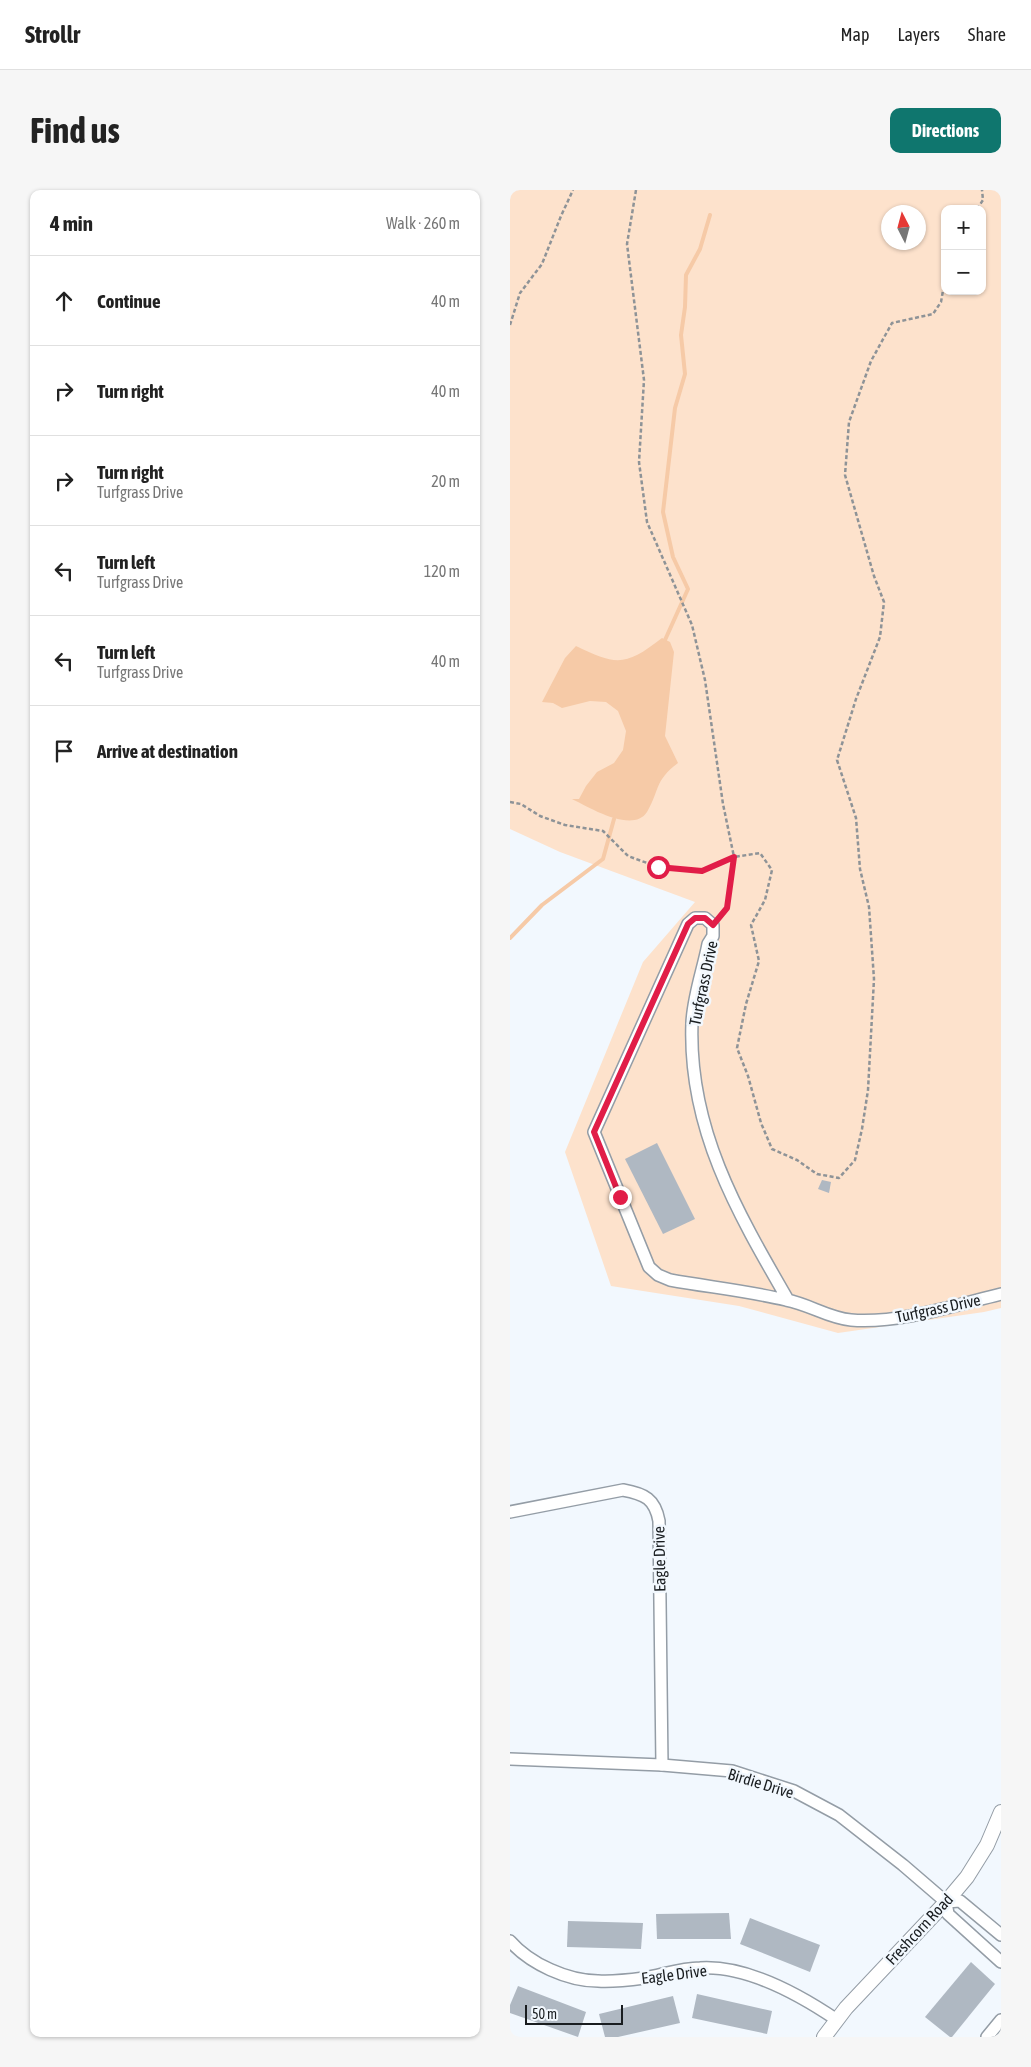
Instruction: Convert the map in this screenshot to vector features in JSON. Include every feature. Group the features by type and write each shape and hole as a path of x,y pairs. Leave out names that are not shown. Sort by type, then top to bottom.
{"street":[{"name":"Turfgrass Drive","path":"788,1300 751,1236 733,1200 715,1158 703,1122 696,1091 692,1021 708,944 713,936 713,925 705,918 695,918 688,924 594,1132 649,1267 658,1275 670,1280 788,1300 830,1316 851,1320 877,1320 901,1317 1001,1294"},
{"name":"Eagle Drive","path":"510,1512 623,1490 638,1493 649,1499 657,1509 659,1522 662,1765"},
{"name":"Birdie Drive","path":"510,1759 662,1765 732,1771 794,1791 839,1815 904,1865 946,1902"},
{"name":"Freshcorn Road","path":"824,2037 869,1983 946,1902 967,1877 987,1845 1001,1812"},
{"path":"1001,1935 960,1901 946,1902 948,1914 1001,1962"},
{"name":"Eagle Drive","path":"510,1941 536,1962 567,1976 597,1981 643,1978 700,1968 762,1978 813,2004 837,2020"},
{"path":"987,2037 1001,2020"}],"path":[{"path":"510,325 520,292 542,264 561,216 574,190"},
{"path":"636,190 627,244 644,380 640,462 647,522 692,625 705,680 723,804 734,857 727,908 713,925"},
{"path":"980,205 983,200 982,190"},
{"path":"510,802 521,804 540,816 565,824 603,831 628,856 658,867 702,871 734,857 760,853 772,870 765,900 751,925 759,961 746,1004 737,1048 748,1076 761,1123 772,1149 797,1160 817,1174 839,1178 855,1160 862,1129 868,1090 874,978 869,907 860,869 856,818 837,760 856,699 880,637 884,602 874,576 845,474 849,422 871,362 892,323 933,314 941,302 942,295"}],"shaded area":[{"path":"510,190 1001,190 1001,1308 838,1333 739,1306 611,1286 565,1152 643,962 695,902 560,852 510,829"},
{"path":"662,638 670,642 674,652 665,736 678,763 670,769 661,781 647,812 640,818 621,820 610,817 572,799 579,799 597,772 614,763 623,750 626,731 618,711 606,702 590,701 562,708 553,703 542,702 565,658 576,646 602,657 621,660 639,654"}],"building":[{"path":"657,1143 695,1219 663,1234 625,1159"},
{"path":"822,1180 831,1182 829,1193 818,1189"},
{"path":"729,1913 731,1939 657,1939 656,1914"},
{"path":"750,1918 820,1945 810,1972 740,1944"},
{"path":"568,1921 643,1923 641,1949 567,1947"},
{"path":"971,1962 995,1984 952,2037 950,2037 925,2017"},
{"path":"518,1986 586,2012 578,2037 510,2013 510,2005"},
{"path":"697,1994 772,2011 767,2034 692,2018"},
{"path":"673,1996 680,2023 618,2037 605,2037 599,2014"}],"waterway":[{"path":"665,640 688,589 673,557 663,512 675,408 685,374 681,335 685,307 686,275 700,249 710,215"},
{"path":"510,938 542,905 603,859 614,819"}],"route":[{"path":"620,1197 594,1132 688,924 695,918 705,918 713,925 727,908 734,857 702,871 658,867"}]}
